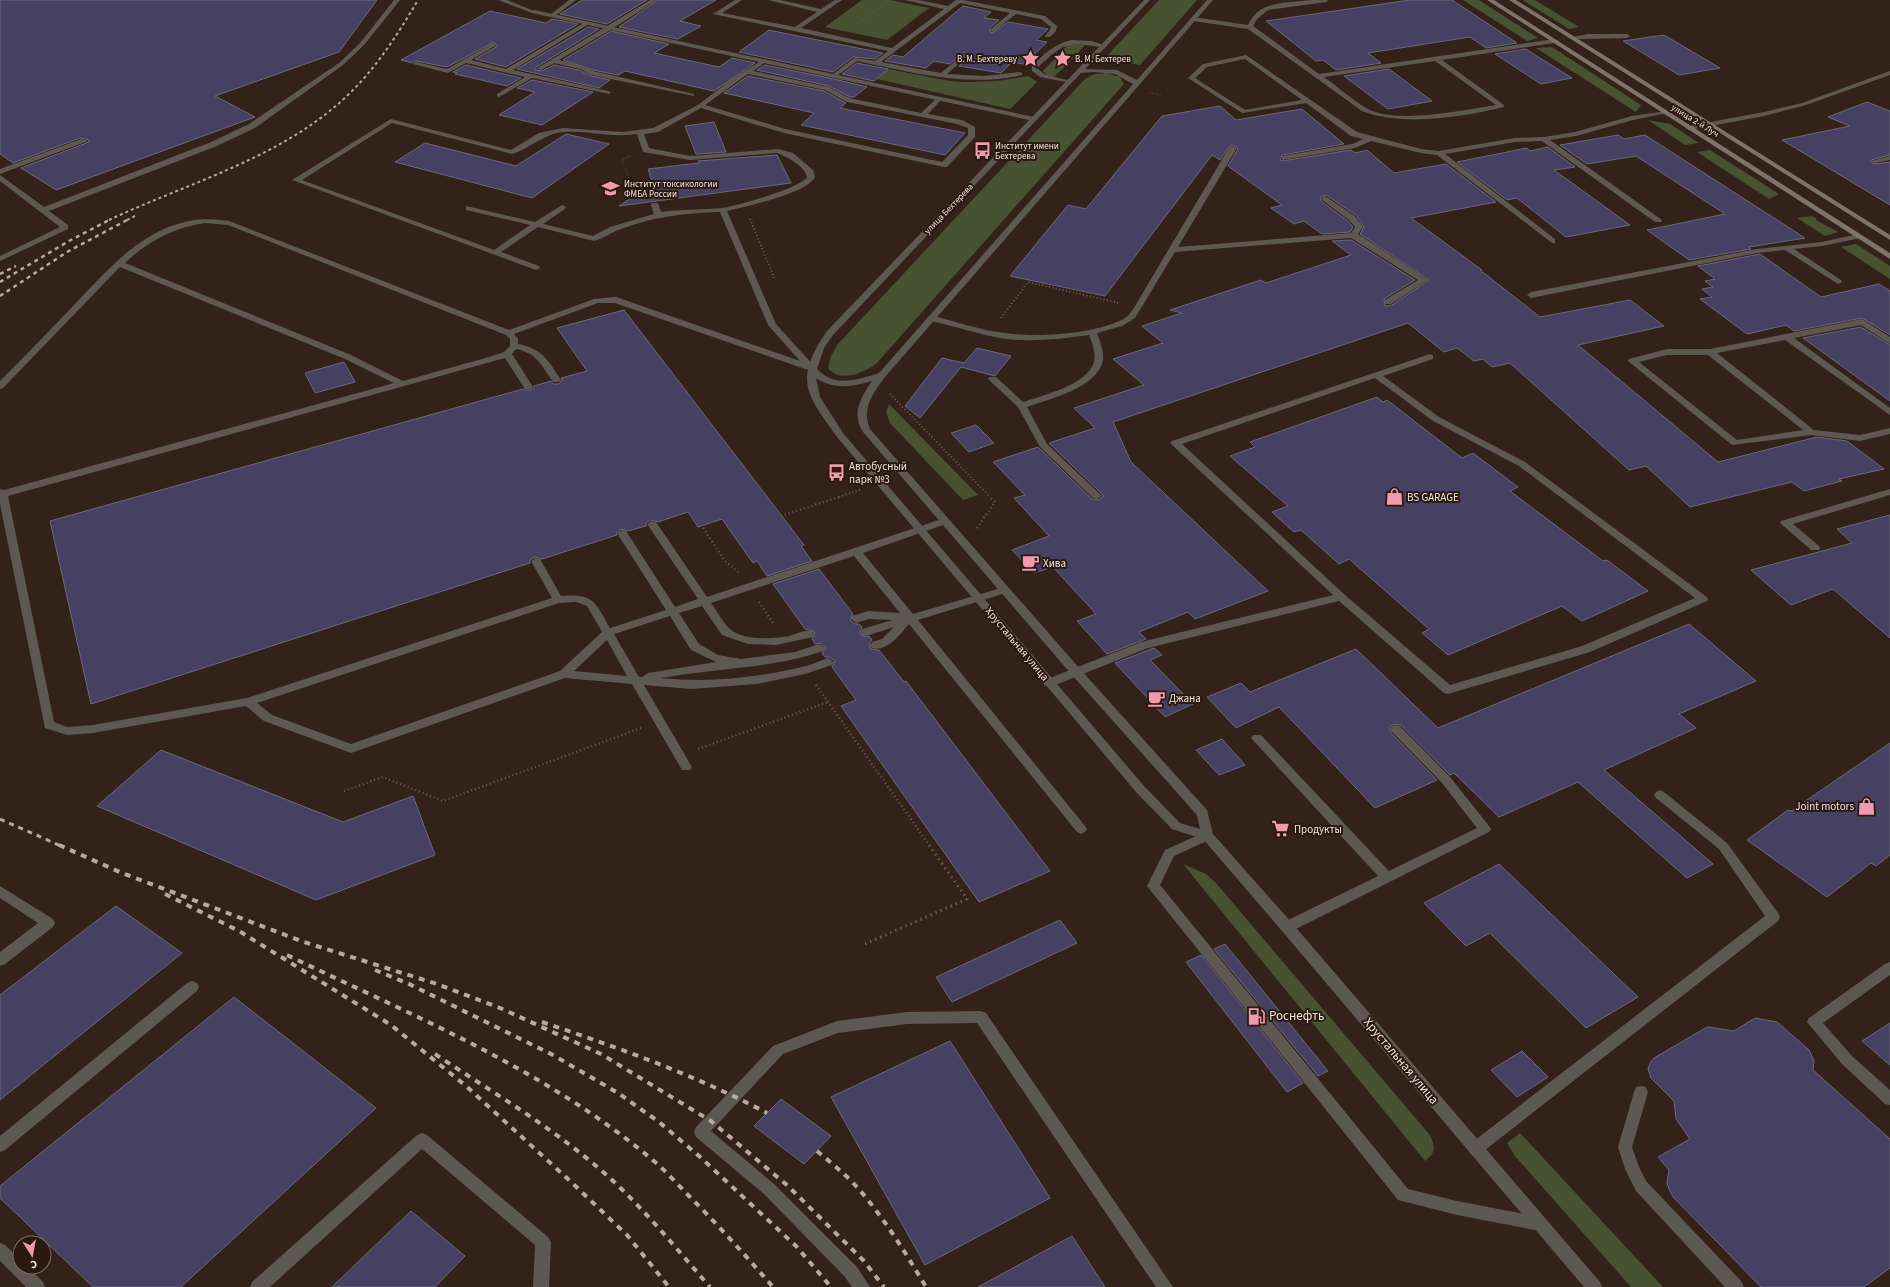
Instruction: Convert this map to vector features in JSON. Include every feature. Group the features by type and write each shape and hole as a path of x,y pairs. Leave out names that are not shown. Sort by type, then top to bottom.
{"main road":[{"name":"улица 2-й Луч","path":"1490,0 1890,257"},
{"name":"улица 2-й Луч","path":"1512,0 1890,238"}],"street":[{"path":"43,210 214,144 252,126 284,106 341,64 362,44 397,0"},
{"path":"500,0 512,2 534,12 1034,119"},
{"path":"552,16 573,0"},
{"path":"539,69 610,28 654,0"},
{"path":"739,0 716,14 796,29 893,50"},
{"path":"771,0 822,11"},
{"path":"796,29 839,0"},
{"path":"908,0 950,8"},
{"name":"улица Бехтерева","path":"840,435 817,401 811,383 811,368 817,350 830,333 1147,0"},
{"path":"1210,0 882,375 866,397 861,411 863,424 866,430 944,521 1076,672 1203,812 1207,836 1169,854 1153,886 1403,1195 1457,1208 1540,1224"},
{"path":"1250,27 1254,18 1266,8 1326,0"},
{"path":"876,63 959,1 1043,17 1054,26 1054,31 1048,36"},
{"path":"993,30 1014,12"},
{"path":"1193,19 1250,27 1371,114 1414,118 1502,106 1437,59"},
{"path":"507,71 587,23"},
{"path":"1571,38 1588,36 1626,36"},
{"path":"1318,76 1554,41"},
{"path":"1069,82 1042,76 1034,70 1034,67 1055,47 1065,42 1080,42 1104,46"},
{"path":"416,64 448,71 494,45"},
{"path":"942,76 964,56"},
{"path":"1308,102 1244,112 1191,78 1205,65 1246,57 1354,134 1422,151 1439,153 1515,140 1544,139 1576,134 1632,118 1665,112"},
{"path":"834,76 856,59 954,78 982,79 1020,74"},
{"path":"465,61 608,93"},
{"path":"554,61 582,68 591,73 692,96"},
{"path":"536,268 296,180 391,121 512,152 542,135 563,130 624,134 655,130 700,106 734,80 764,61"},
{"path":"1080,71 1114,71 1129,76 1137,83"},
{"path":"700,106 784,131 944,165 972,135 971,127 966,124 847,100 828,88 748,72"},
{"path":"1689,128 1804,104 1890,73"},
{"path":"499,95 531,76"},
{"path":"923,115 939,99"},
{"path":"469,208 594,239 613,229 658,215 683,211 723,210 774,197 793,190 809,181 811,177 810,172 790,155 778,151 690,158 646,150 640,133"},
{"path":"1285,158 1355,146 1370,139"},
{"path":"1544,139 1658,220"},
{"path":"0,172 84,141"},
{"path":"931,318 1007,336 1031,337 1092,331 1112,327 1130,319 1140,307 1233,148"},
{"path":"1439,153 1552,241"},
{"path":"1875,161 1890,158"},
{"path":"0,259 65,227 2,181"},
{"path":"1325,198 1352,218 1359,227 1353,235"},
{"path":"655,205 658,215"},
{"path":"495,253 562,207"},
{"path":"723,210 772,325 815,374 825,381 839,385 853,384 882,375"},
{"path":"0,386 119,264 141,244 168,229 190,221 213,220 229,223 509,333 514,339 514,346 507,354 492,360 2,493 50,725 67,731 93,730 248,702 558,600 576,598 591,604 686,767"},
{"path":"1174,250 1353,235 1424,280 1388,302"},
{"path":"1531,295 1757,251 1822,244 1858,236"},
{"path":"1787,248 1838,282"},
{"path":"119,264 348,357 402,384"},
{"path":"509,333 597,301 616,300 811,368"},
{"path":"1890,341 1862,322 1710,352 1667,352 1632,361 1734,442 1811,432 1860,438 1890,431"},
{"path":"1022,406 1068,390 1088,376 1098,362 1098,347 1092,331"},
{"path":"1787,337 1890,412"},
{"path":"514,346 530,348 539,354 556,380"},
{"path":"1710,352 1811,432"},
{"path":"507,354 528,387"},
{"path":"1376,375 1436,419 1522,464 1703,599 1586,649 1448,690 1341,597 1175,443 1376,375 1430,357"},
{"path":"992,379 1022,406 1044,445 1097,496"},
{"name":"Хрустальная улица","path":"840,435 1140,789 1176,826 1207,836 1594,1287"},
{"path":"1815,548 1785,523 1890,492"},
{"path":"564,674 608,632 944,521"},
{"path":"652,524 726,632 745,640 765,644 786,641 809,634"},
{"path":"622,533 695,647 715,658 743,663"},
{"path":"856,551 1081,829"},
{"path":"536,561 558,600"},
{"path":"866,632 910,618 979,600 1005,590"},
{"path":"1049,683 1145,645 1341,597"},
{"path":"856,619 868,615 910,618"},
{"path":"876,645 886,642 910,618"},
{"path":"636,679 690,669 796,656 819,648"},
{"path":"248,702 268,718 350,749 564,674 636,679 691,685 757,680 805,670 828,662"},
{"path":"1286,927 1485,829 1446,780 1396,729"},
{"path":"1257,738 1388,878"},
{"path":"1475,1149 1774,917 1722,846 1660,795"},
{"path":"0,891 48,923 0,960"},
{"path":"1890,968 1814,1022 1847,1060 1890,1099"},
{"path":"0,1145 192,987"},
{"path":"862,1287 850,1272 769,1189 701,1132 778,1050 837,1027 907,1018 981,1017 1165,1287"},
{"path":"1641,1092 1625,1147 1632,1169 1641,1186 1736,1287"},
{"path":"258,1287 422,1140 543,1242 541,1287"},
{"path":"0,1250 36,1287"}],"path":[{"path":"837,39 890,0"},
{"path":"1146,92 1161,95"},
{"path":"646,150 622,160 637,200 642,203 655,205"},
{"path":"990,332 1028,282 1140,307"},
{"path":"890,394 995,502 977,528"},
{"path":"781,516 862,488"},
{"path":"703,528 725,561 738,572 786,641"},
{"path":"805,670 967,899 865,944"},
{"path":"680,756 828,702"},
{"path":"344,791 384,777 443,801 644,727"}],"green space":[{"path":"862,0 890,0 929,8 887,40 825,27"},
{"path":"1159,0 1197,0 1140,65 1105,58"},
{"path":"1463,0 1479,0 1538,38 1527,41"},
{"path":"1523,0 1535,0 1579,27 1569,29"},
{"path":"1068,45 1085,45 1072,59 1061,57 1059,59 1070,61 1055,76 1047,75 1043,71"},
{"path":"1552,47 1641,105 1636,112 1536,48"},
{"path":"888,69 950,81 998,81 1029,76 1037,82 1010,109 877,79"},
{"path":"1106,73 1120,77 1124,84 876,364 865,371 851,375 845,376 833,373 828,368 831,356 838,344 1086,78 1095,74"},
{"path":"1648,120 1670,124 1699,143 1685,145"},
{"path":"1710,150 1779,194 1769,199 1697,152"},
{"path":"1812,216 1817,219 1816,220 1838,232 1825,236 1797,218"},
{"path":"1856,244 1890,266 1890,279 1841,247"},
{"path":"889,404 978,495 963,500 890,423 886,412"},
{"path":"1183,864 1206,874 1216,883 1429,1134 1433,1142 1434,1149 1429,1158 1425,1161"},
{"path":"1520,1133 1663,1287 1631,1287 1515,1156 1507,1143"}],"building":[{"path":"0,0 377,0 339,52 215,96 255,117 56,190 21,168 89,142 89,140 80,138 13,163 0,154"},
{"path":"582,0 647,0 607,24 560,14"},
{"path":"658,0 716,0 680,21 701,26 678,39 619,27"},
{"path":"1410,0 1452,0 1517,43 1486,48 1470,37 1368,53 1381,63 1336,70 1323,60 1316,61 1266,21"},
{"path":"963,6 991,12 984,18 999,20 990,28 992,33 1008,22 1048,29 1036,40 1047,42 1024,64 1012,62 1001,73 959,66 968,57 968,55 964,52 950,64 934,61 926,68 885,61 893,55 903,57"},
{"path":"490,11 546,23 552,19 578,24 506,67 475,59 496,47 494,42 447,67 416,61 412,63 401,60"},
{"path":"588,27 599,29 535,68 535,70 542,71 554,65 579,70 591,76 610,80 599,88 517,69"},
{"path":"769,30 883,53 875,59 853,57 833,72 739,52"},
{"path":"611,31 669,44 654,53 719,67 732,58 755,63 714,91 625,71 618,75 593,70 563,60"},
{"path":"1664,35 1720,68 1679,75 1623,41"},
{"path":"1526,49 1572,78 1541,84 1495,54"},
{"path":"857,63 888,69 874,81 842,74"},
{"path":"466,65 521,78 507,86 455,74 457,73 453,72"},
{"path":"765,65 867,87 854,97 850,97 829,86 757,70"},
{"path":"1389,69 1432,101 1388,109 1344,76"},
{"path":"748,76 824,91 846,103 840,108 965,133 945,155 801,125 814,113 724,93"},
{"path":"532,80 593,92 542,125 499,115 535,92 517,88"},
{"path":"1867,102 1890,111 1890,155 1870,161 1875,164 1890,162 1890,205 1782,140 1850,126 1828,117"},
{"path":"1220,106 1236,120 1302,109 1344,144 1282,155 1280,160 1282,161 1351,150 1355,153 1367,150 1394,173 1446,164 1496,202 1411,218 1482,270 1480,270 1540,317 1630,300 1664,326 1578,345 1718,462 1817,437 1847,441 1884,469 1839,479 1842,481 1804,491 1792,482 1690,507 1646,466 1629,470 1510,363 1492,367 1483,359 1474,361 1457,348 1444,352 1408,323 1113,422 1131,462 1268,591 1195,619 1188,612 1139,632 1146,639 1107,654 1077,621 1096,614 1053,567 1034,573 1012,550 1049,536 1014,498 1025,495 993,462 1038,447 1092,499 1098,500 1103,497 1103,495 1049,443 1095,428 1074,408 1144,385 1113,359 1163,343 1142,326 1182,313 1170,310 1261,280 1266,283 1351,255 1332,241 1351,240 1415,280 1384,299 1385,306 1392,305 1429,280 1360,234 1364,227 1356,215 1326,195 1320,197 1321,201 1348,221 1353,227 1350,232 1322,234 1304,221 1294,224 1271,208 1282,205 1228,166 1238,149 1237,147 1230,145 1220,160 1212,155 1105,296 1010,276 1068,205 1086,209 1162,116"},
{"path":"714,122 726,152 696,154 685,126"},
{"path":"566,134 609,144 532,198 395,162 425,143 516,166"},
{"path":"1618,135 1624,139 1645,135 1805,238 1749,247 1751,249 1689,260 1647,230 1725,214 1636,156 1587,164 1560,145"},
{"path":"1548,147 1575,167 1554,170 1630,225 1566,237 1517,198 1507,200 1457,162 1527,148 1530,151"},
{"path":"777,155 791,183 619,206 653,184 648,169 699,163 698,161"},
{"path":"1760,254 1821,297 1879,284 1890,291 1890,335 1862,318 1794,331 1786,325 1747,334 1700,299 1712,297 1702,289 1713,287 1705,281 1715,279 1698,266"},
{"path":"624,310 804,545 801,546 812,561 767,576 757,561 753,563 722,519 698,527 688,512 658,522 651,520 646,523 646,526 628,531 621,529 616,533 617,535 542,559 535,557 530,560 530,563 91,704 50,521 523,389 531,390 534,386 551,381 553,384 559,384 562,380 561,378 587,371 557,328"},
{"path":"1861,327 1890,345 1890,401 1803,338"},
{"path":"977,348 1011,356 995,376 961,367 920,418 905,406 942,358 964,363"},
{"path":"344,362 355,382 315,393 305,373"},
{"path":"1377,397 1383,402 1387,400 1462,458 1473,453 1518,487 1510,491 1603,561 1607,560 1648,591 1582,621 1562,606 1448,655 1422,633 1429,629 1349,559 1339,564 1301,530 1294,532 1272,512 1288,506 1230,456 1255,447 1250,442"},
{"path":"976,425 994,443 969,452 951,433"},
{"path":"1890,515 1890,638 1833,589 1791,605 1751,570 1852,543 1837,529"},
{"path":"819,569 853,614 850,620 862,627 860,632 861,635 866,637 869,636 872,640 869,644 871,649 879,650 904,682 906,681 1050,871 979,902 841,706 856,700 832,667 835,661 829,657 825,657 822,653 826,648 820,643 815,644 812,639 815,634 814,631 805,629 773,584"},
{"path":"1689,624 1756,681 1679,714 1696,728 1604,770 1713,864 1687,878 1578,782 1499,817 1454,773 1450,775 1401,725 1396,724 1389,728 1391,733 1437,780 1375,808 1279,707 1236,728 1207,697 1241,683 1250,692 1356,649 1438,728"},
{"path":"1154,648 1162,655 1150,660 1193,704 1165,717 1115,663"},
{"path":"1222,739 1245,765 1219,775 1196,750"},
{"path":"1890,743 1890,855 1876,866 1871,863 1827,897 1747,840 1788,810 1791,811"},
{"path":"161,750 343,822 413,796 435,855 316,900 97,806"},
{"path":"1499,864 1638,997 1586,1028 1490,933 1466,946 1424,903"},
{"path":"116,906 182,953 0,1100 0,995"},
{"path":"1060,920 1077,943 952,1002 936,977"},
{"path":"1225,944 1328,1071 1318,1076 1214,949"},
{"path":"1201,955 1303,1083 1287,1092 1186,962"},
{"path":"234,997 376,1108 181,1287 93,1287 52,1248 52,1235 39,1235 0,1198 0,1186"},
{"path":"1755,1018 1777,1022 1809,1050 1814,1061 1813,1070 1890,1139 1890,1268 1864,1287 1761,1287 1673,1197 1669,1189 1667,1183 1669,1170 1658,1157 1690,1139 1676,1119 1674,1101 1651,1078 1648,1069 1650,1063 1654,1058 1707,1027 1734,1031"},
{"path":"1890,1023 1890,1065 1862,1041"},
{"path":"950,1041 1050,1198 925,1265 831,1097"},
{"path":"1522,1051 1548,1077 1517,1097 1491,1070"},
{"path":"781,1099 831,1136 804,1164 754,1126"},
{"path":"411,1211 465,1256 435,1287 332,1287"},
{"path":"1072,1236 1105,1287 978,1287"}],"railway":[{"path":"110,220 237,166 298,134 326,114 362,81 396,36 418,0"},
{"path":"129,219 137,215"},
{"path":"0,296 67,252 129,219"},
{"path":"0,282 69,241 110,220"},
{"path":"0,274 16,266"},
{"path":"0,819 61,846"},
{"path":"59,845 122,873 304,942 437,984 500,1008 601,1054 711,1121 788,1186 864,1261 884,1287"},
{"path":"165,894 239,931 391,1025 466,1086 569,1180 627,1235 669,1287"},
{"path":"287,955 478,1047 570,1099 613,1129 664,1170 721,1229 773,1287"},
{"path":"375,970 407,983 553,1055 618,1093 659,1122 699,1156 796,1246 831,1287"},
{"path":"542,1022 684,1074 767,1113"},
{"path":"435,1054 537,1121 595,1165 641,1208 710,1287"},
{"path":"817,1151 847,1177 866,1198 893,1235 926,1287"}],"place":[{"name":"В. М. Бехтереву","path":"1030,59"},
{"name":"В. М. Бехтерев","path":"1062,59"},
{"name":"Институт имени Бехтерева","path":"982,151"},
{"name":"Институт токсикологии ФМБА России","path":"611,189"},
{"name":"Автобусный парк №3","path":"836,472"},
{"name":"BS GARAGE","path":"1394,497"},
{"name":"Хива","path":"1030,563"},
{"name":"Джана","path":"1156,698"},
{"name":"Joint motors","path":"1867,806"},
{"name":"Продукты","path":"1281,829"},
{"name":"Роснефть","path":"1256,1016"}]}
